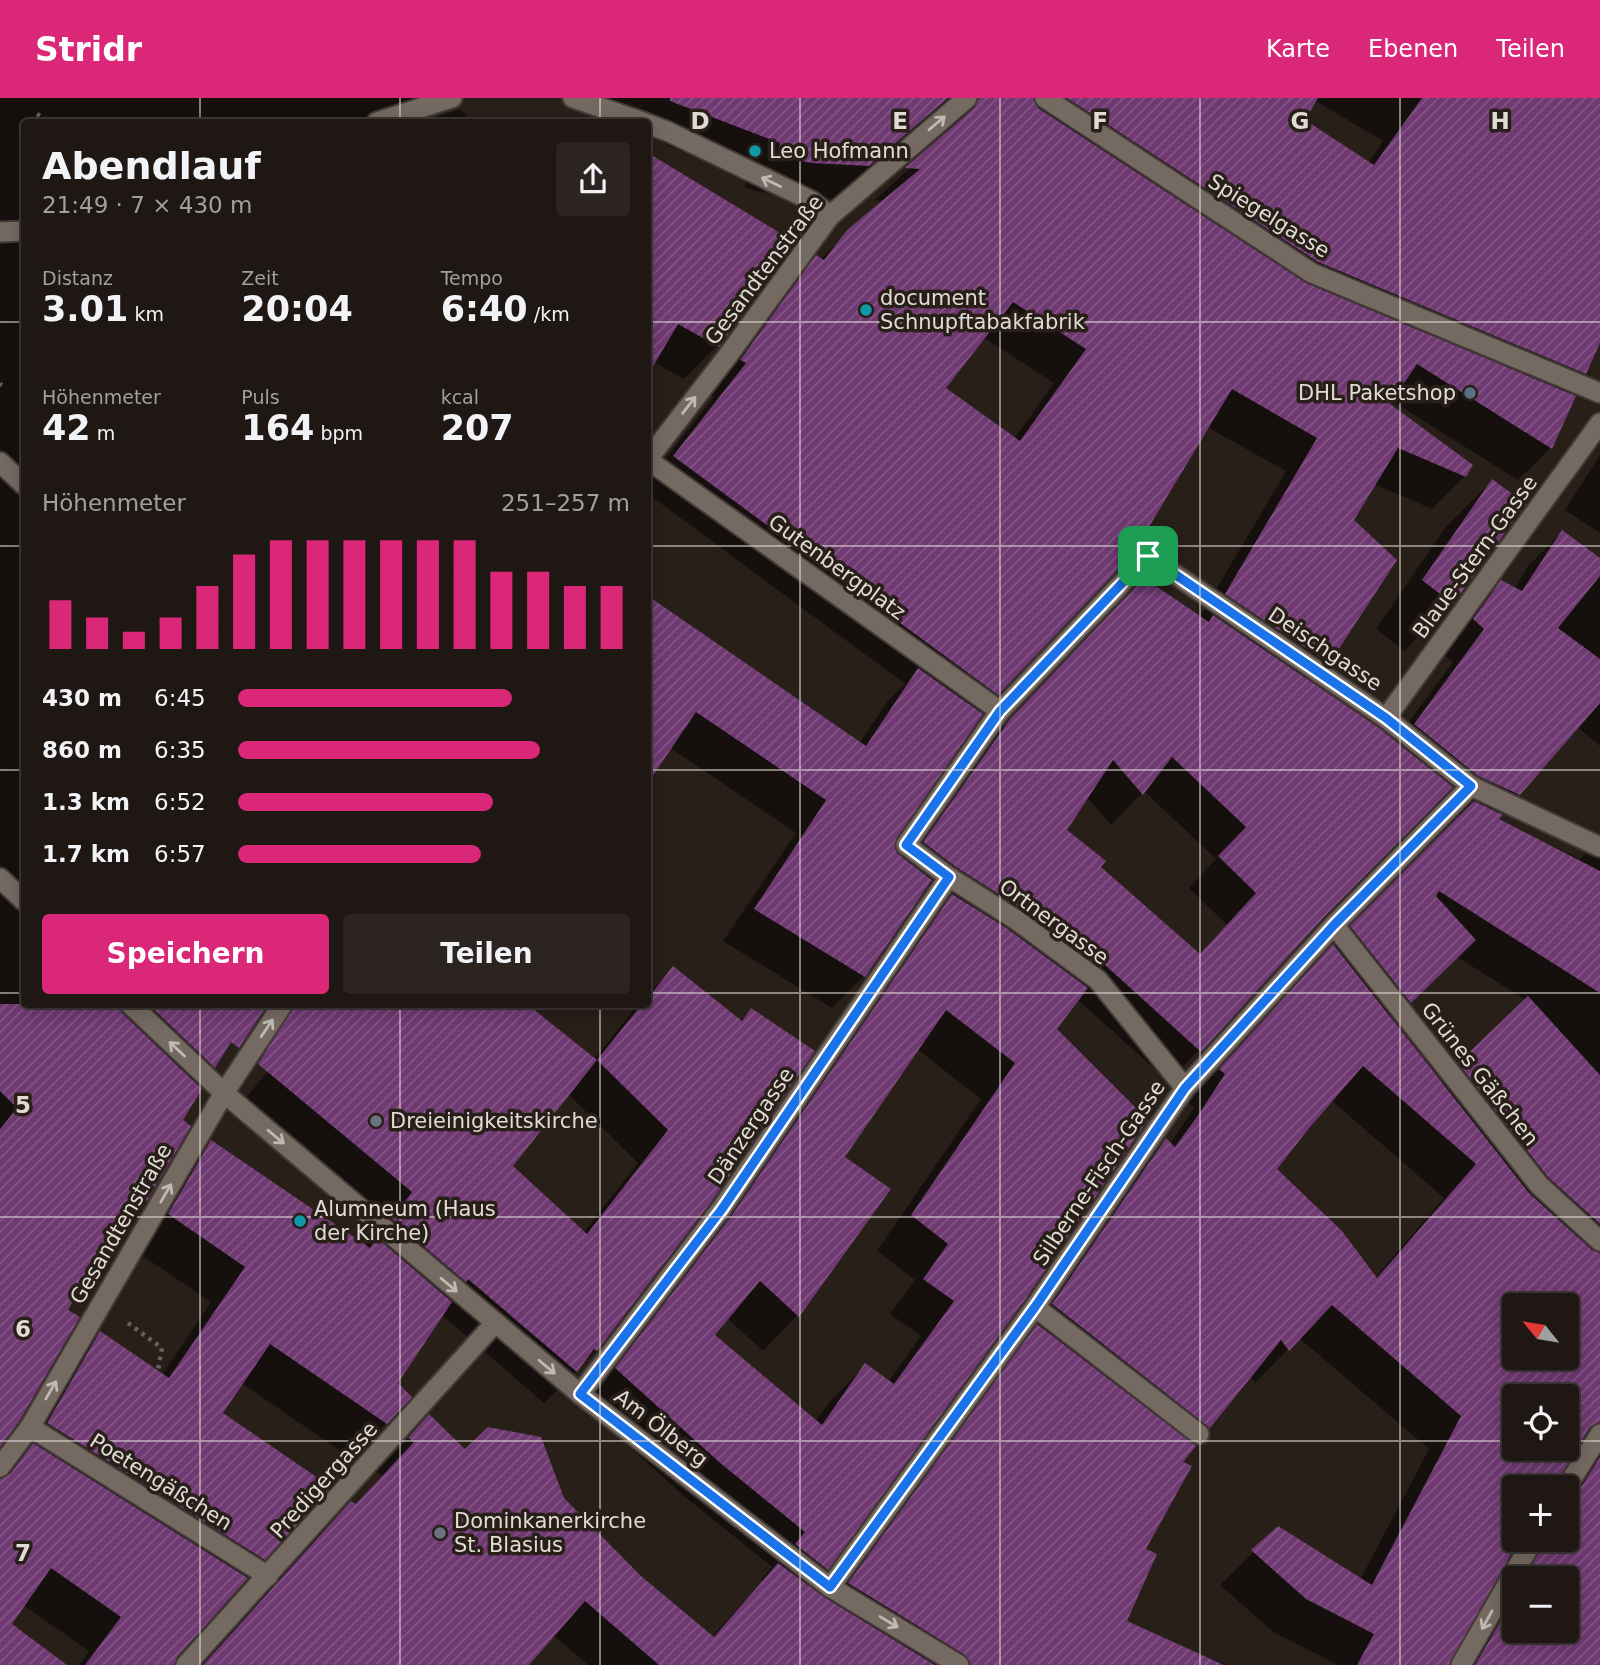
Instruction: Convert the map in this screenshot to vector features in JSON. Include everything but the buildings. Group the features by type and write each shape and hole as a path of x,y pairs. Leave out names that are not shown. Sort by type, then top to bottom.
{"street":[{"path":"386,119 452,98"},
{"path":"573,98 633,119"},
{"name":"Gesandtenstraße","path":"651,455 830,216 967,98"},
{"name":"Spiegelgasse","path":"1045,98 1312,273 1600,393"},
{"path":"651,125 812,201 830,216"},
{"path":"0,232 21,231"},
{"name":"Blaue-Stern-Gasse","path":"1386,718 1600,424"},
{"name":"Gutenbergplatz","path":"651,461 1000,711"},
{"path":"0,462 21,482"},
{"name":"Deischgasse","path":"1000,711 1148,556 1386,718 1471,786 1600,847"},
{"name":"Ortnergasse","path":"1000,711 906,845 949,877 1015,919 1098,980 1185,1088"},
{"name":"Silberne-Fisch-Gasse","path":"830,1587 1035,1307 1185,1088 1334,925 1471,786"},
{"path":"0,877 21,897"},
{"name":"Dänzergasse","path":"580,1394 722,1209 949,877"},
{"name":"Grünes Gäßchen","path":"1334,925 1539,1185 1600,1241"},
{"name":"Am Ölberg","path":"134,1008 224,1093 580,1394 830,1587 959,1665"},
{"name":"Gesandtenstraße","path":"0,1467 30,1427 224,1093 280,1008"},
{"path":"1035,1307 1199,1434"},
{"name":"Predigergasse","path":"186,1665 495,1323"},
{"name":"Poetengäßchen","path":"30,1427 268,1576"},
{"path":"1574,1475 1600,1434"},
{"path":"1461,1665 1526,1552"}],"path":[{"path":"37,114 44,119"},
{"path":"102,1304 162,1348 158,1370"}],"place":[{"name":"Leo Hofmann","path":"755,151"},
{"name":"document Schnupftabakfabrik","path":"866,310"},
{"name":"DHL Paketshop","path":"1470,393"},
{"name":"Dreieinigkeitskirche","path":"376,1121"},
{"name":"Alumneum (Haus der Kirche)","path":"300,1221"},
{"name":"Dominkanerkirche St. Blasius","path":"440,1533"}],"route":[{"path":"1148,556 1386,718 1471,786 1334,925 1185,1088 1035,1307 830,1587 580,1394 722,1209 949,877 906,845 1000,711 1148,556"}]}
